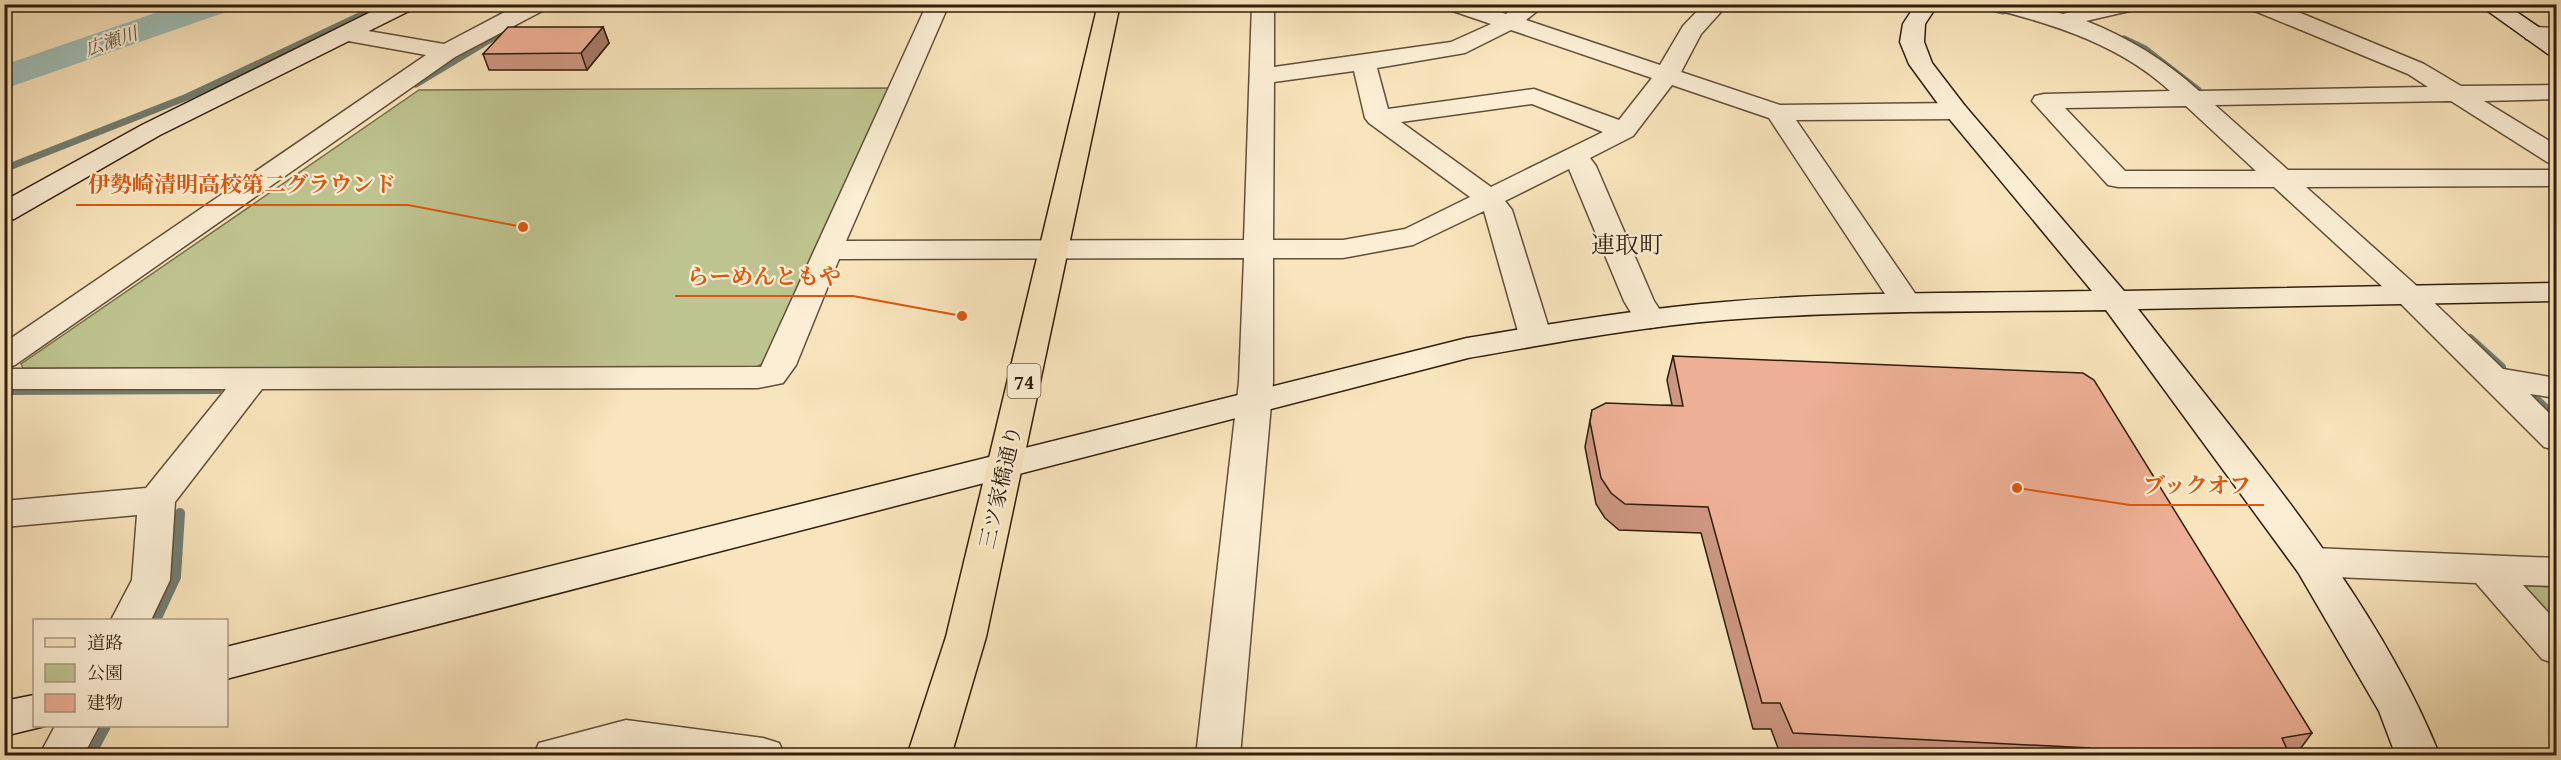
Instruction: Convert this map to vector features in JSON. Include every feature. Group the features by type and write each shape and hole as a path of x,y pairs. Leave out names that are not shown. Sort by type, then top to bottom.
{"main road":[{"name":"三ツ家橋通り","path":"929,756 966,637 1109,4"}],"street":[{"path":"4,213 151,130 405,4"},
{"path":"4,358 447,52 538,4"},
{"path":"4,380 758,378 771,376 780,365 828,250 938,4"},
{"path":"1218,756 1254,400 1263,4"},
{"path":"1455,4 1778,113 1956,111"},
{"path":"1262,76 1457,48 1483,38 1535,4"},
{"path":"828,250 1343,249 1393,242 1413,236 1624,131 1667,75 1691,31 1717,4"},
{"path":"1927,4 1914,24 1912,42 1921,64 1956,111 2115,300 2312,562 2399,707 2418,756"},
{"path":"2001,4 2064,20 2120,43 2159,68 2409,294 2556,439"},
{"path":"2064,20 2130,4"},
{"path":"2258,4 2416,69 2556,156"},
{"path":"2489,4 2545,35 2556,50"},
{"path":"345,34 447,52"},
{"path":"1362,63 1366,69 1378,118 1490,199 1498,210 1535,335"},
{"path":"2556,92 2044,101 2118,179 2556,178"},
{"path":"1378,118 1534,96 1624,131"},
{"path":"1778,113 1906,302"},
{"path":"1572,158 1584,166 1639,301 1650,319"},
{"path":"228,662 1254,400 1467,348 1535,335 1723,311 1906,302 2556,292"},
{"path":"2492,377 2556,388"},
{"path":"132,619 151,580 157,500 252,379"},
{"path":"4,513 157,500"},
{"path":"2312,562 2556,572"},
{"path":"2486,569 2556,648"},
{"path":"4,719 33,712"},
{"path":"61,756 76,727"},
{"path":"555,756 626,738 764,756"}],"green space":[{"path":"890,88 764,363 752,369 23,368 21,364 419,90"},
{"path":"2528,586 2556,587 2556,630 2522,592"}],"building":[{"path":"508,27 603,27 581,53 483,54"},
{"path":"1673,356 2083,373 2094,380 2312,733 2282,738 2290,756 2094,756 2090,748 1793,733 1780,703 1762,703 1708,507 1625,504 1611,493 1601,478 1590,422 1592,410 1606,403 1683,406"}],"waterway":[{"name":"広瀬川","path":"4,78 217,4"},
{"path":"4,169 187,97 385,4"},
{"path":"1974,4 2003,11"},
{"path":"416,84 514,25"},
{"path":"2124,39 2145,49 2198,90"},
{"path":"2470,338 2502,367"},
{"path":"10,391 218,390"},
{"path":"2534,397 2556,417"},
{"path":"156,619 176,577 180,513"},
{"path":"90,756 105,727"}],"place":[{"name":"伊勢崎清明高校第二グラウンド","path":"523,227"},
{"name":"らーめんともや","path":"962,316"},
{"name":"ブックオフ","path":"2017,488"}],"district":[{"name":"連取町","path":"1627,244"}]}
